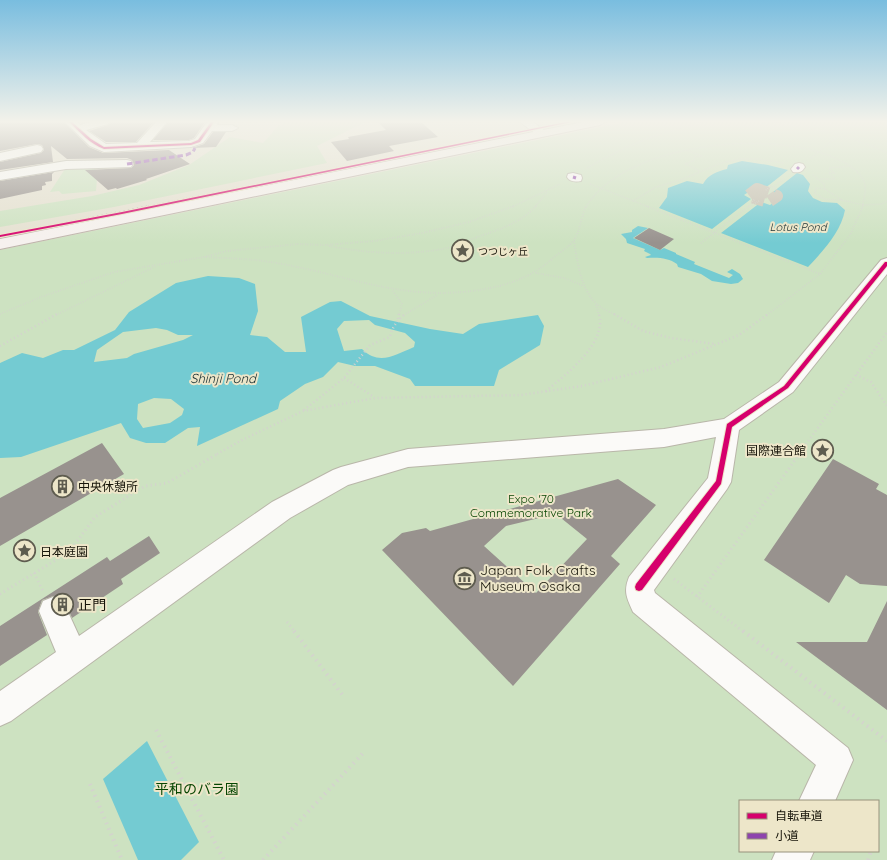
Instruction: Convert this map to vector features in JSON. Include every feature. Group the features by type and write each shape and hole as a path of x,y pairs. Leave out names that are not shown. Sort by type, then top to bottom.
{"main road":[{"path":"0,244 403,162"}],"street":[{"path":"0,176 81,164 127,164"},
{"path":"0,710 281,510 341,477 408,458 664,438 729,426 786,388 887,263"},
{"path":"729,426 719,482 647,577 643,602 836,760 817,800"},
{"path":"53,611 73,658"}],"path":[{"path":"0,314 41,297 114,272 204,257 227,251 297,244 325,245 374,241 422,233 469,222 512,207 547,191 574,178 599,162"},
{"path":"545,392 573,368 594,344 600,320 596,304 584,286 578,267 574,240 586,206 602,188 624,173 648,162"},
{"path":"690,162 686,164 700,171"},
{"path":"633,201 656,187 683,179 725,162"},
{"path":"773,162 798,168 819,179 824,184 825,189"},
{"path":"303,411 375,398 521,395 582,386 661,367 739,335 786,302 820,274 850,235 863,205 865,185 854,168 843,162"},
{"path":"819,179 835,179 829,173 834,173 828,168 850,166"},
{"path":"597,186 820,274"},
{"path":"766,190 772,187 775,188 770,192"},
{"path":"842,200 825,189 816,188 815,192 818,197 825,200 842,200 863,205 882,204 887,201"},
{"path":"325,245 357,252 403,254 444,249 507,227 520,220 536,208 547,191"},
{"path":"753,203 751,203 755,199"},
{"path":"700,243 753,203 755,204 759,201"},
{"path":"204,257 252,259 285,264 393,291 437,295 473,291 510,283 535,272 574,240"},
{"path":"0,346 55,314 160,264"},
{"path":"535,272 564,278 584,286"},
{"path":"393,291 402,304 398,320"},
{"path":"0,594 69,552 95,517 146,486 167,483 242,440 303,411 344,378 370,345 390,337 390,331 398,320 417,306 437,295"},
{"path":"596,304 643,331 671,338 717,344"},
{"path":"697,597 887,332"},
{"path":"856,376 871,382 887,406"},
{"path":"344,378 375,398"},
{"path":"647,577 697,597 887,741"},
{"path":"287,622 344,697"},
{"path":"156,730 224,860"},
{"path":"263,860 365,751"},
{"path":"90,784 122,860"}],"green space":[{"path":"193,162 327,163 114,207 0,227 0,211 92,196 139,185"},
{"name":"Expo '70 Commemorative Park","path":"429,162 887,162 887,860 0,860 0,250"},
{"path":"77,167 97,167 93,174 97,179 96,191 62,194 59,191 50,192 65,169"}],"water":[{"name":"Lotus Pond","path":"738,162 749,162 788,170 764,189 756,187 744,195 751,199 712,229 659,208 667,197 668,188 687,181 703,184 713,174 727,169 728,165"},
{"name":"Lotus Pond","path":"797,173 803,175 810,184 808,191 813,198 822,202 837,203 845,210 840,226 825,248 808,267 721,233 761,202 770,205 783,196 773,192"},
{"path":"638,226 648,228 633,238 660,250 664,248 676,253 695,262 694,264 729,278 733,275 727,272 732,269 740,274 743,279 738,283 731,284 712,281 701,274 678,267 677,264 670,260 645,257 651,255 644,251 645,249 627,243 626,239 621,234 632,232 632,230"},
{"name":"Shinji Pond","path":"208,276 239,278 255,284 258,311 250,335 267,337 285,352 306,352 301,317 330,302 341,301 370,316 430,329 463,334 479,324 538,315 544,326 540,345 499,370 494,386 415,386 410,379 375,366 355,366 338,362 323,377 305,384 280,401 278,409 197,446 200,427 188,428 165,443 146,443 130,438 121,423 21,457 0,458 0,363 22,353 43,358 63,350 74,350 115,330 129,312 176,283","holes":["369,320 375,325 405,333 415,342 414,347 394,356 381,358 368,354 362,349 344,351 337,329 344,321","156,328 167,330 178,335 193,335 183,340 134,354 127,358 94,362 97,350 123,332","154,398 171,399 184,409 182,415 170,423 143,428 137,419 138,404"]},
{"path":"147,741 199,842 181,860 138,860 103,779"}],"building":[{"path":"0,162 52,162 0,170"},
{"path":"133,162 187,162 190,164 146,179 147,180 117,189 108,190 85,170 131,168 134,165"},
{"path":"54,172 52,174 52,181 45,182 46,185 42,186 42,190 0,199 0,181"},
{"path":"649,228 674,239 660,250 634,238"},
{"name":"中央休憩所","path":"102,443 124,474 0,546 0,498"},
{"path":"833,459 879,484 876,489 887,495 887,586 860,584 846,575 829,603 764,560"},
{"name":"Japan Folk Crafts Museum Osaka","path":"618,479 656,505 611,556 620,564 513,686 382,550 402,533 426,528 430,531","holes":["556,514 587,539 536,593 484,546 506,526"]},
{"name":"正門","path":"149,536 160,553 121,579 123,584 72,618 64,600 54,596 42,600 38,612 47,635 0,666 0,626 107,557 110,561"},
{"path":"887,601 887,710 796,642 867,642"}],"tunnel":[{"path":"757,189 777,196 768,202 748,196 757,189"}],"railway":[{"path":"145,207 370,162"},
{"path":"145,207 150,206"},
{"path":"0,236 145,207"}],"marked path":[{"path":"127,164 134,162"}],"cycle path":[{"path":"0,236 373,162"},
{"path":"639,587 719,482 729,426 786,387 887,263"}],"place":[{"name":"つつじヶ丘","path":"462,251"},
{"name":"国際連合館","path":"822,450"},
{"name":"中央休憩所","path":"63,486"},
{"name":"日本庭園","path":"24,551"},
{"name":"Japan Folk Crafts Museum Osaka","path":"464,578"},
{"name":"正門","path":"62,605"}],"park label":[{"name":"平和のバラ園","path":"197,789"}]}
